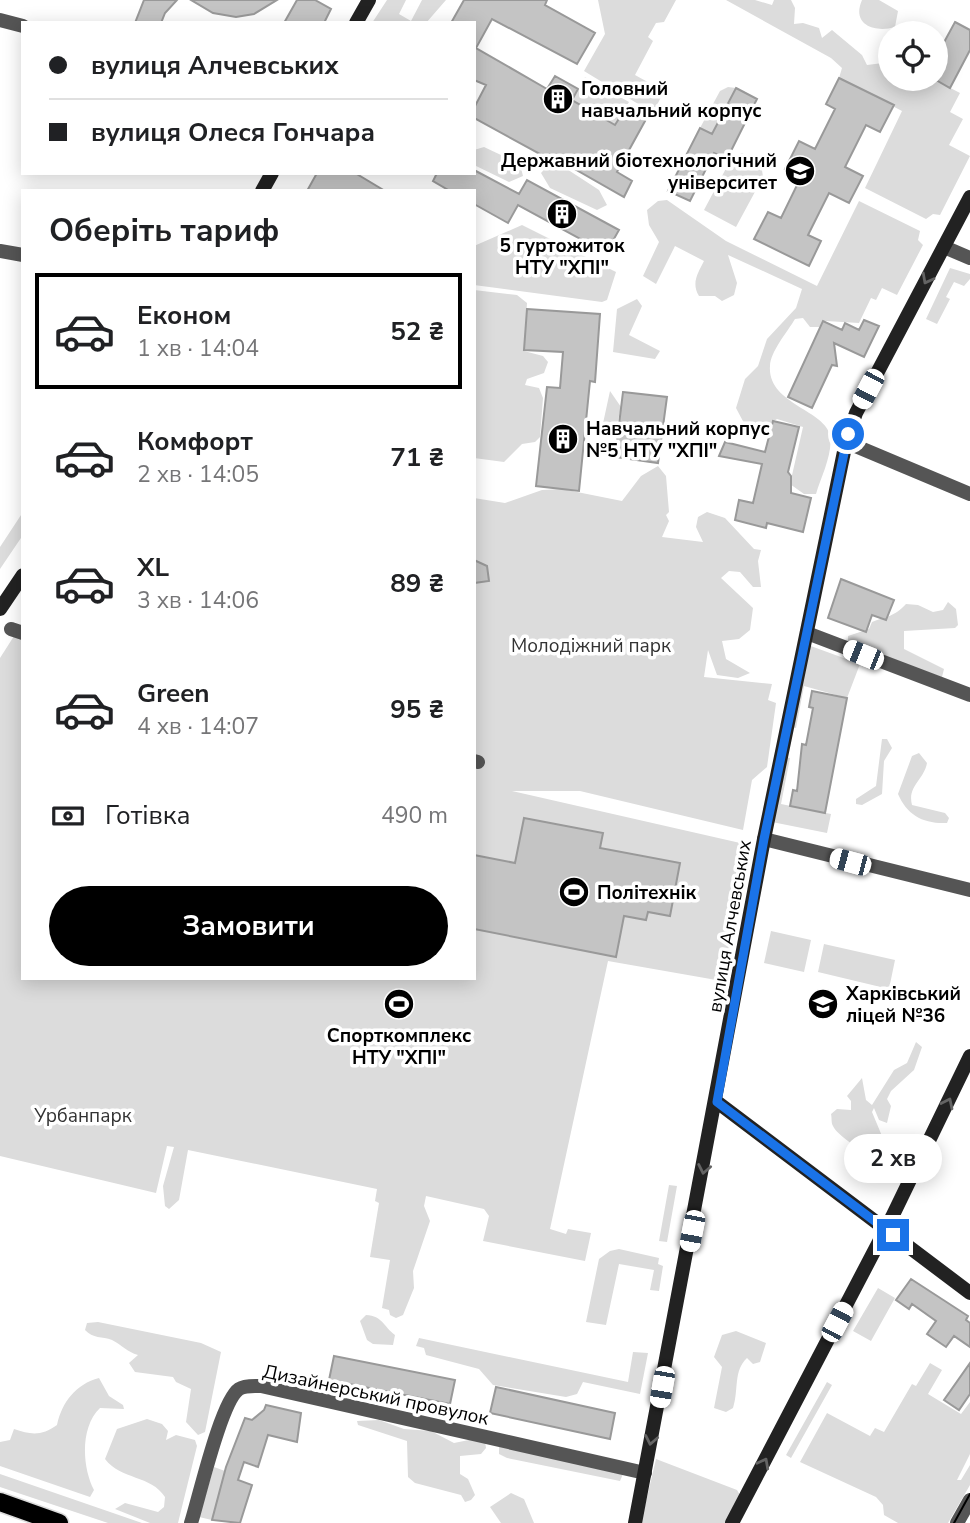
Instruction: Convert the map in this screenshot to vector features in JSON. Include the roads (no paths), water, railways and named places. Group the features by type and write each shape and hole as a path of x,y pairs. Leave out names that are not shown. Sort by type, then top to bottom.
{"main road":[{"path":"0,1502 59,1523"}],"street":[{"path":"357,21 369,0"},
{"path":"0,20 21,25"},
{"name":"вулиця Алчевських","path":"635,1523 717,1102 764,839 846,442 856,413 970,197"},
{"path":"944,247 970,258"},
{"path":"0,251 21,255"},
{"path":"846,442 970,494"},
{"path":"0,609 21,578"},
{"path":"807,633 970,695"},
{"path":"764,839 970,890"},
{"path":"732,1523 886,1230 970,1056"},
{"path":"717,1102 970,1293"},
{"name":"Дизайнерський провулок","path":"191,1523 224,1412 233,1394 242,1386 261,1386 645,1473"},
{"path":"957,1523 970,1500"}],"tram line":[{"path":"954,1523 970,1494"}],"place":[{"name":"Головний навчальний корпус","path":"558,99"},
{"name":"Державний біотехнологічний університет","path":"800,171"},
{"name":"5 гуртожиток НТУ \"ХПІ\"","path":"562,214"},
{"name":"Навчальний корпус №5 НТУ \"ХПІ\"","path":"563,439"},
{"name":"Політехнік","path":"574,892"},
{"name":"Спорткомплекс НТУ \"ХПІ\"","path":"399,1004"},
{"name":"Харківський ліцей №36","path":"823,1004"}],"park label":[{"name":"Молодіжний парк","path":"591,645"},
{"name":"Урбанпарк","path":"83,1115"}]}
